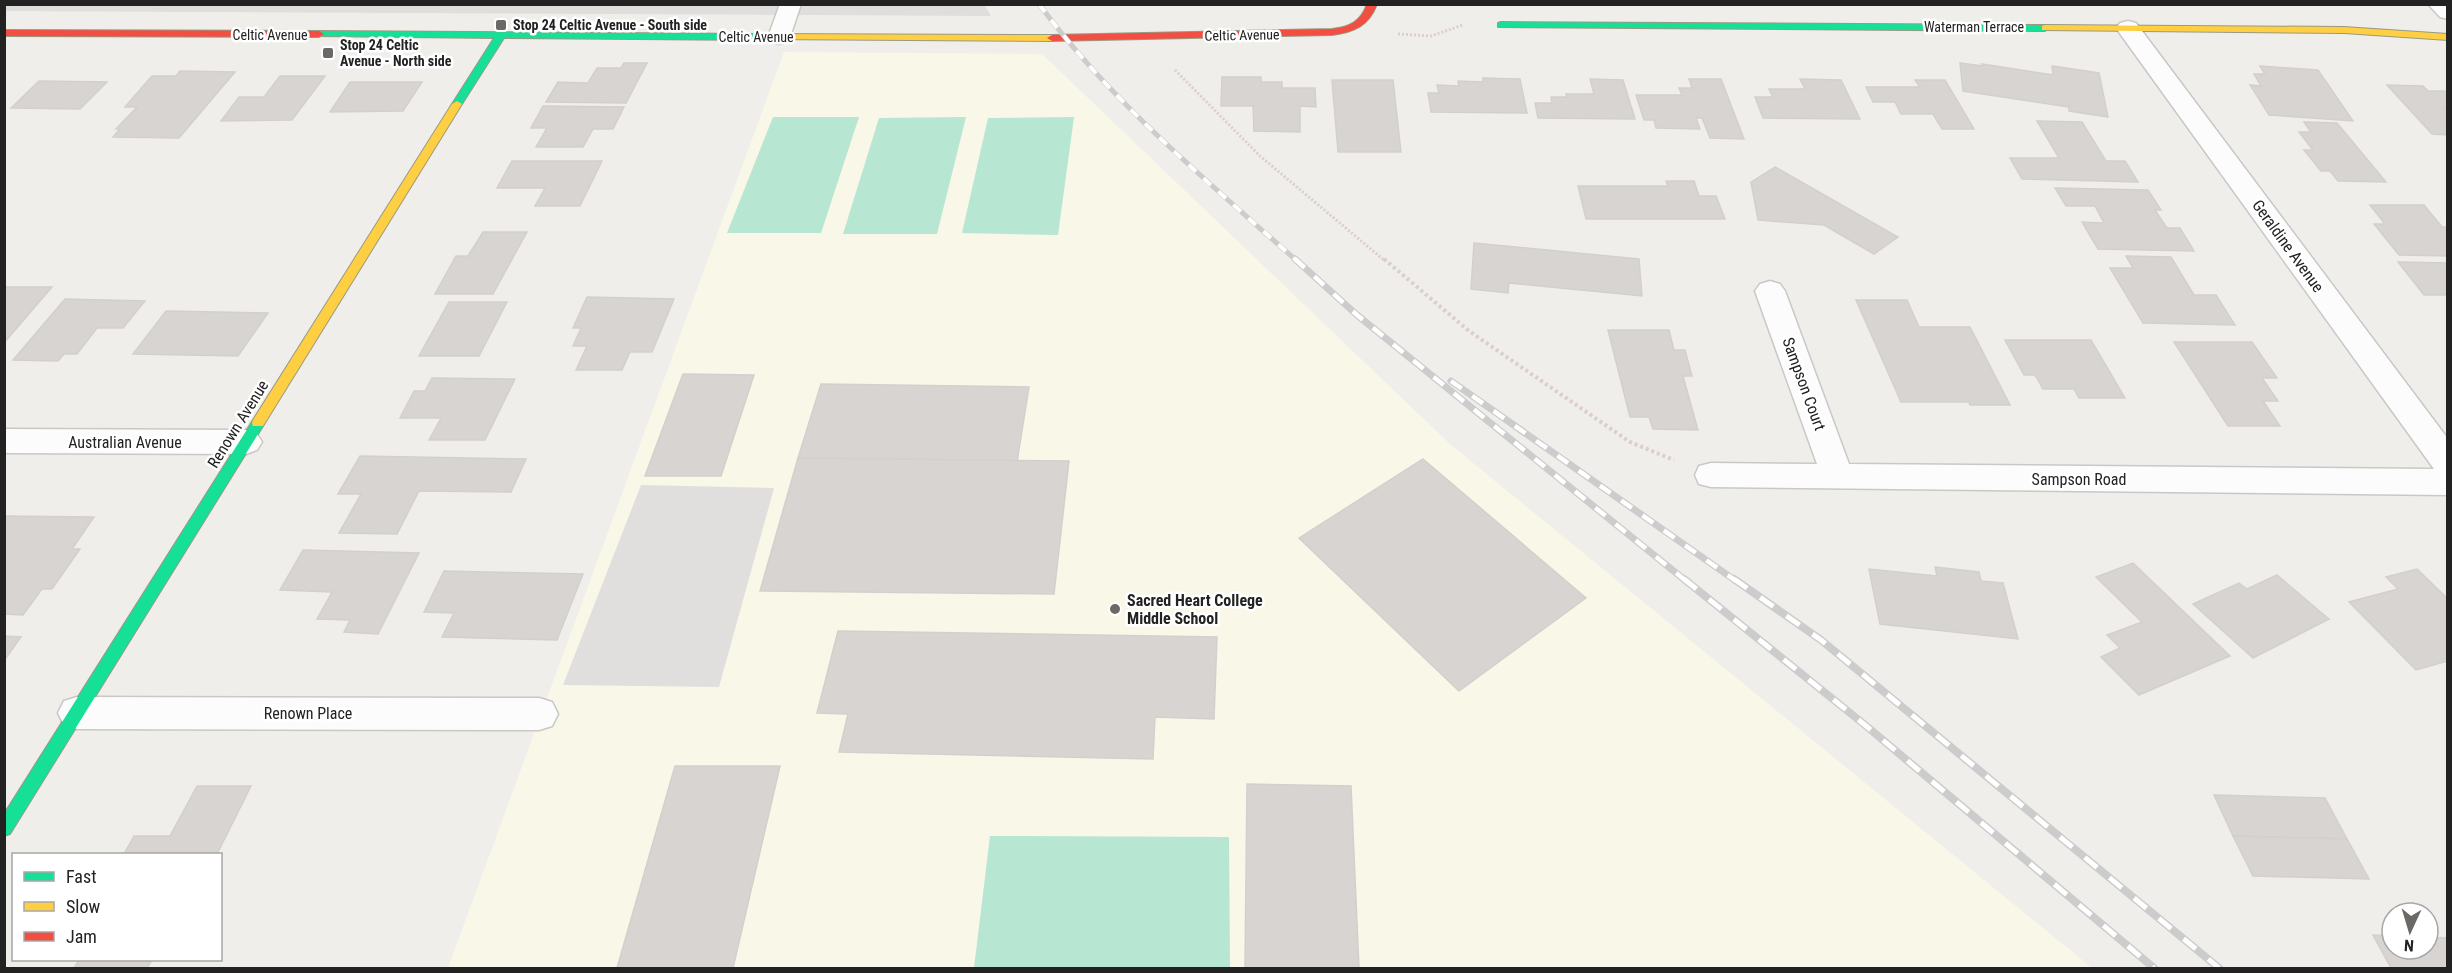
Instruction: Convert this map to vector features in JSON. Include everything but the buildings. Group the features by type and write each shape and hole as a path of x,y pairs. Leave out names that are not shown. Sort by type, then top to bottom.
{"street":[{"path":"1362,26 1370,17 1372,4"},
{"path":"2439,4 2448,12"},
{"name":"Waterman Terrace","path":"1501,25 2344,30 2448,37"},
{"name":"Celtic Avenue","path":"4,33 779,37 1148,36 1324,33 1362,26"},
{"name":"Geraldine Avenue","path":"2128,28 2448,464"},
{"name":"Renown Avenue","path":"4,829 500,36"},
{"name":"Sampson Court","path":"1770,291 1838,477"},
{"name":"Australian Avenue","path":"4,441 246,442"},
{"name":"Sampson Road","path":"1711,475 2448,482"},
{"name":"Renown Place","path":"77,712 539,714"}],"lane":[{"path":"779,37 791,4"}],"path":[{"path":"1362,26 1398,35 1431,36 1464,25 1501,25"},
{"path":"1148,36 1179,75 1260,156 1469,331 1630,442 1711,475"}],"shaded area":[{"path":"5,4 984,4 991,16 5,11"},
{"name":"Sacred Heart College Middle School","path":"784,52 1042,54 1451,445 2092,968 448,968"},
{"path":"641,485 774,488 719,687 563,685"}],"green space":[{"path":"773,117 859,117 821,233 727,233"},
{"path":"966,117 937,234 843,234 879,118"},
{"path":"1074,117 1058,235 962,233 988,118"},
{"path":"990,836 1229,837 1230,968 974,968"}],"railway":[{"path":"1039,4 1097,74 1161,139 1297,261"},
{"path":"1295,259 1357,315 1686,581"},
{"path":"1451,381 1736,581"},
{"path":"1684,579 1865,725 2154,968"},
{"path":"1734,579 1821,640 2219,968"}],"traffic: fast":[{"path":"1501,25 2045,28"},
{"path":"319,34 760,37"},
{"path":"457,104 500,36"},
{"path":"4,829 258,423"}],"traffic: slow":[{"path":"2045,28 2344,30 2448,37"},
{"path":"760,37 1052,38"},
{"path":"258,423 457,104"}],"traffic: jam":[{"path":"1052,38 1332,32 1358,25 1366,17 1372,4"},
{"path":"4,33 319,34"}],"place":[{"name":"Stop 24 Celtic Avenue - South side","path":"501,25"},
{"name":"Stop 24 Celtic Avenue - North side","path":"328,53"},
{"name":"Sacred Heart College Middle School","path":"1115,609"}]}
